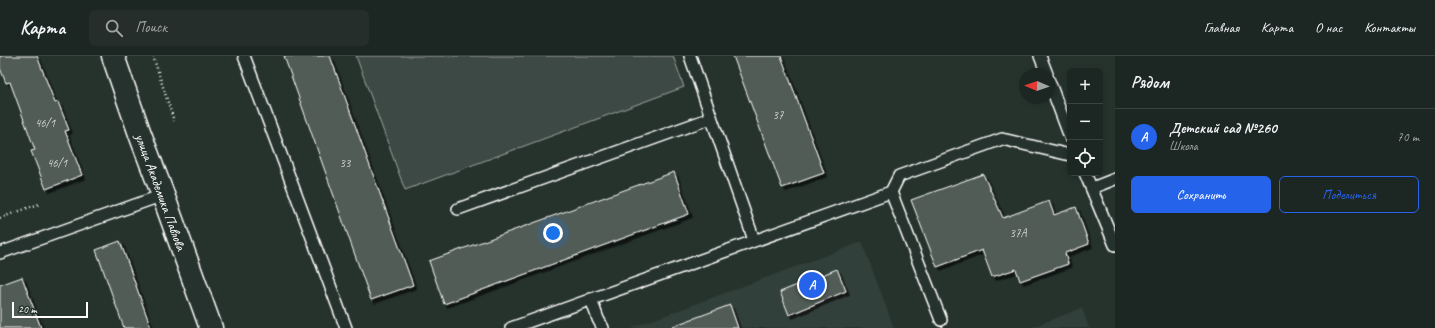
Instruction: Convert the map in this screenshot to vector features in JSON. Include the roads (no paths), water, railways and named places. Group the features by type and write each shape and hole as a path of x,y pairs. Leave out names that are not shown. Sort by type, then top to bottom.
{"main road":[{"name":"улица Академика Павлова","path":"113,56 211,328"}],"lane":[{"path":"244,56 346,328"},
{"path":"690,56 754,240"},
{"path":"1040,56 1044,68"},
{"path":"1055,97 1067,129"},
{"path":"458,209 711,118"},
{"path":"511,328 891,192 899,176 1002,139 1067,154"},
{"path":"1086,176 1115,245"},
{"path":"1092,188 1115,179"},
{"path":"891,192 941,320"},
{"path":"0,252 163,195"},
{"path":"590,299 603,328"}],"place":[{"name":"Детский сад №260","path":"812,285"}]}
